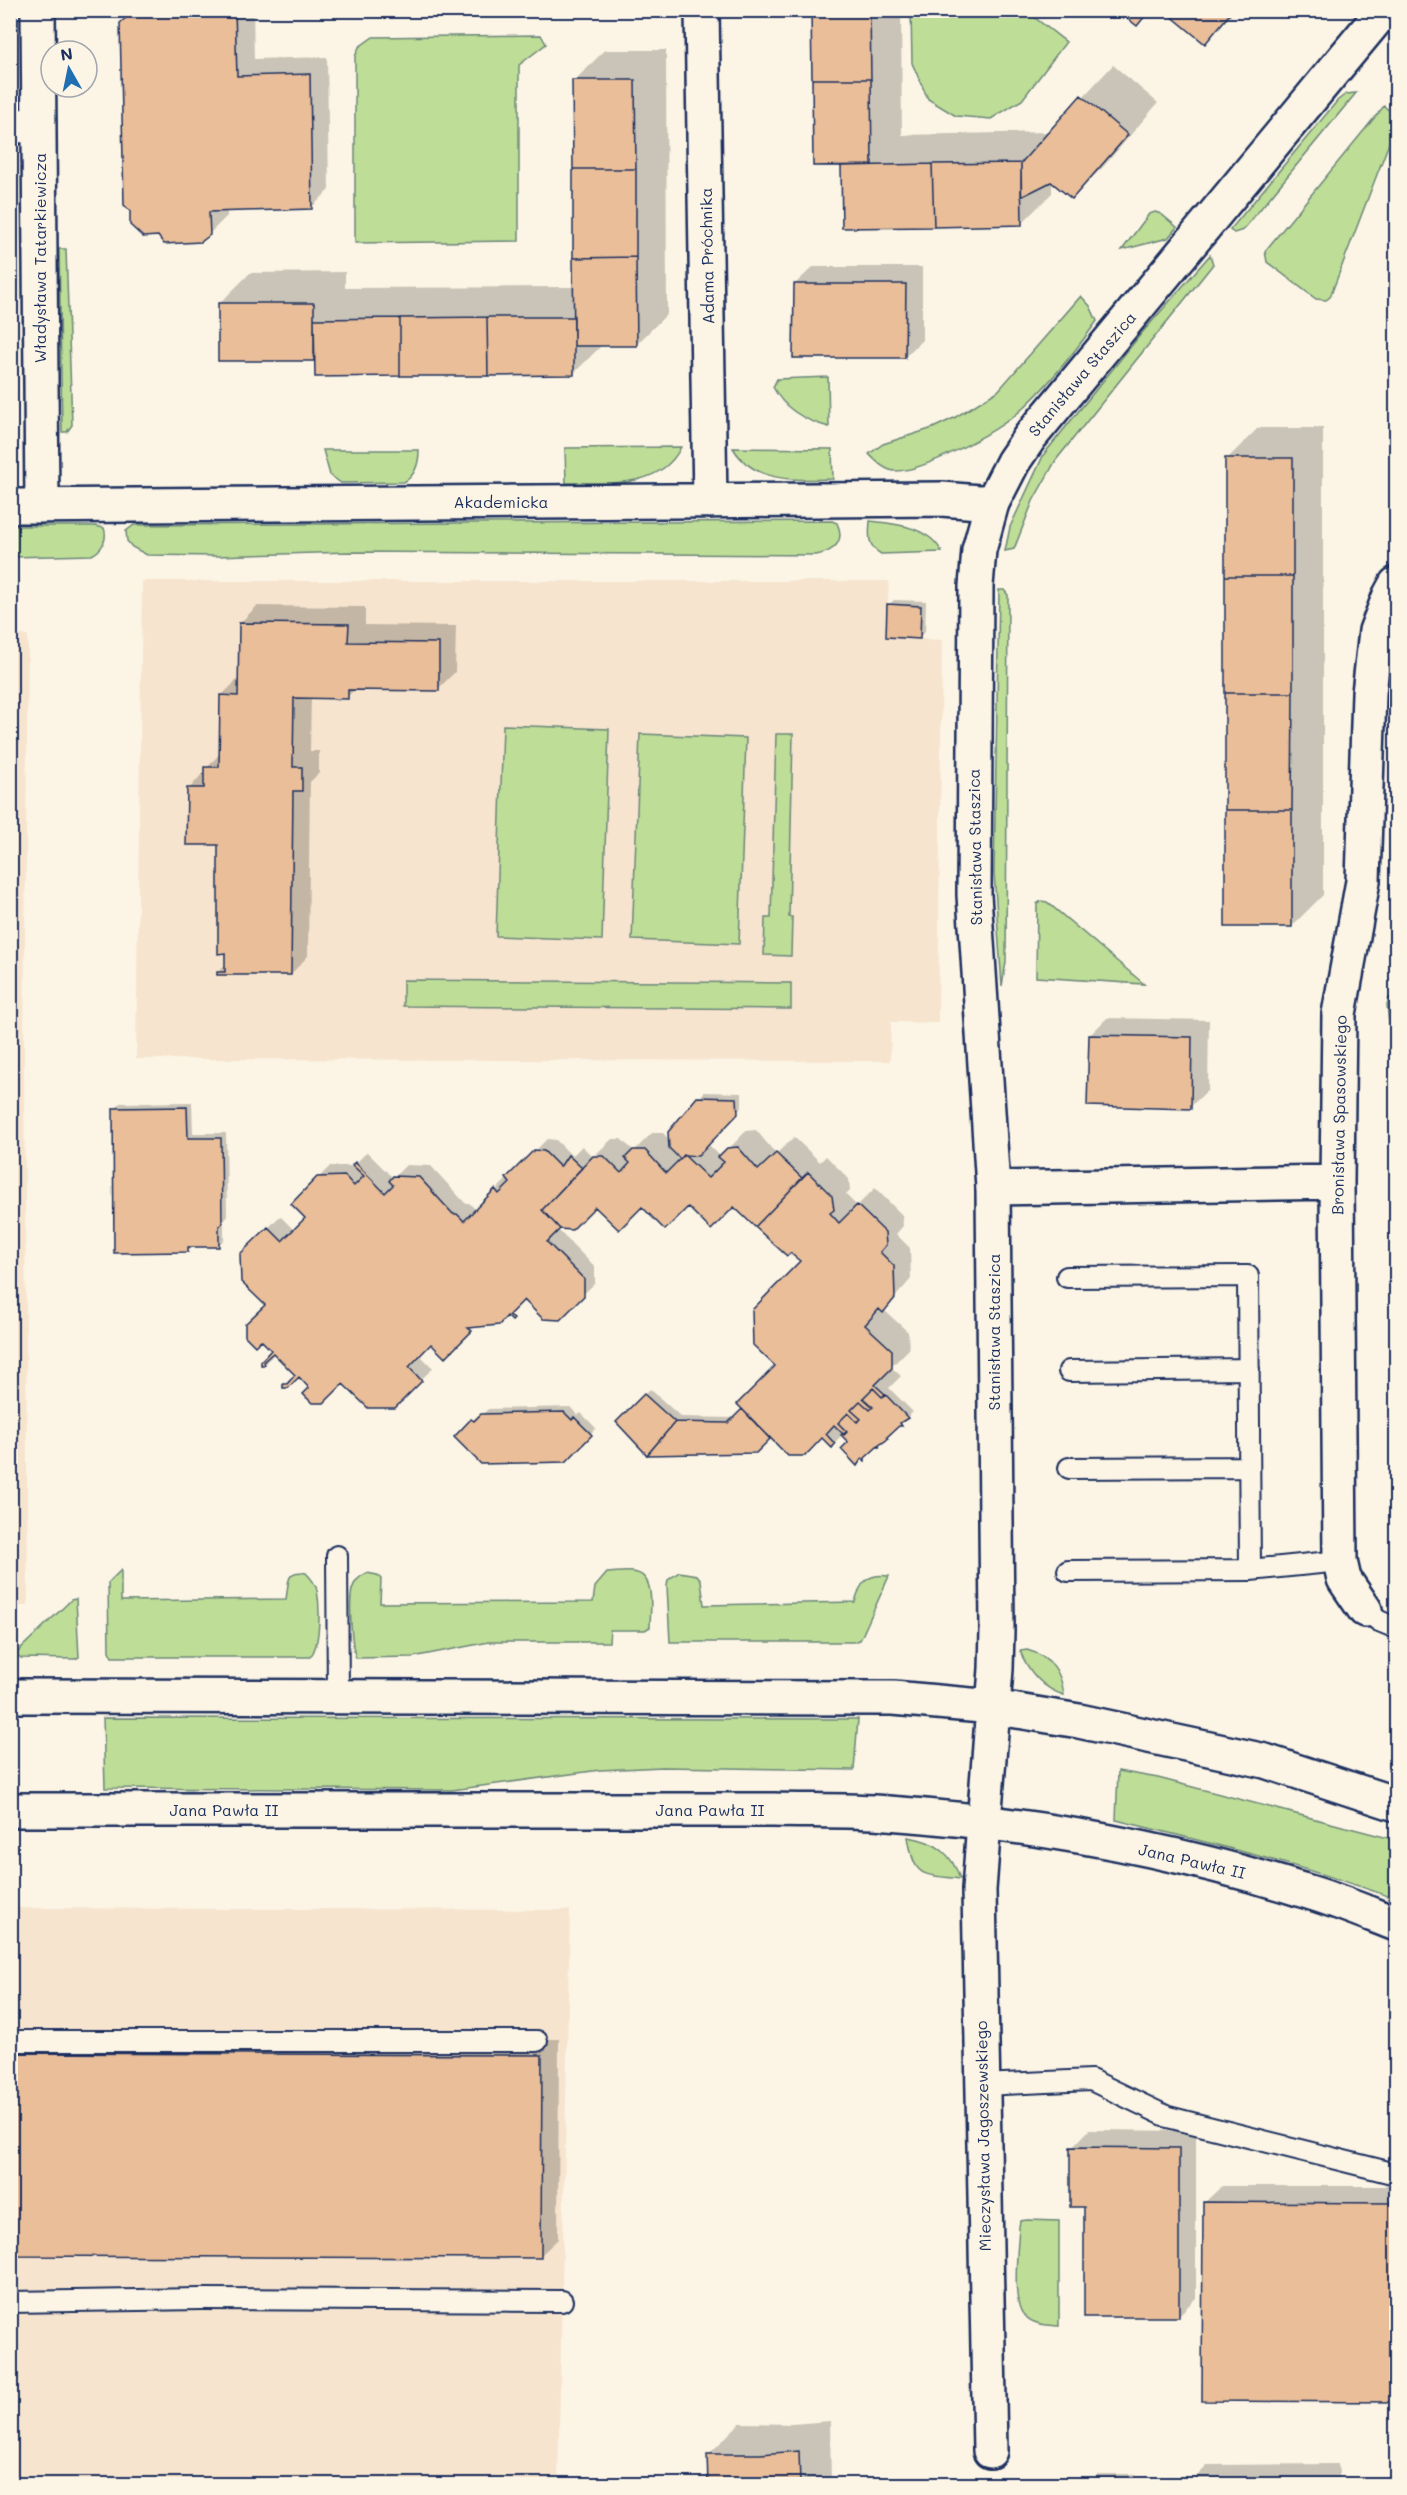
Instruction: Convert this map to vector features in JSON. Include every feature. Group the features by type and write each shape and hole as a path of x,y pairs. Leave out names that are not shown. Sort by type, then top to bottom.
{"street":[{"name":"Władysława Tatarkiewicza","path":"26,506 25,125 38,10"},
{"name":"Adama Próchnika","path":"702,10 710,501"},
{"name":"Stanisława Staszica","path":"984,1822 997,1631 993,1188 974,895 976,586 979,550 992,503 1013,462 1037,427 1384,10"},
{"name":"Akademicka","path":"26,506 942,499 992,503"},
{"name":"Bronisława Spasowskiego","path":"1365,1610 1344,1579 1340,1561 1337,1182 1339,1014 1363,880 1369,693 1376,631 1396,584"},
{"path":"993,1188 1337,1182"},
{"path":"10,1696 892,1698 993,1707 1079,1721 1265,1761 1396,1803"},
{"name":"Jana Pawła II","path":"10,1810 774,1810 886,1813 984,1822 1075,1835 1199,1861 1303,1890 1396,1924"},
{"name":"Mieczysława Jagoszewskiego","path":"984,1822 979,1890 990,2451"}],"lane":[{"path":"1066,1277 1248,1276 1250,1570"},
{"path":"1069,1371 1249,1369"},
{"path":"1069,1468 1249,1467"},
{"path":"337,1556 338,1696"},
{"path":"1068,1571 1250,1570 1340,1561"},
{"path":"1365,1610 1379,1621 1396,1628"},
{"path":"10,2041 537,2042"},
{"path":"982,2085 1091,2080 1168,2117 1396,2174"},
{"path":"10,2302 201,2299 562,2301"}],"shaded area":[{"path":"142,581 889,581 886,637 942,640 938,1023 891,1022 890,1061 136,1059"},
{"path":"10,635 28,635 24,1057 28,1606 10,1606"},
{"path":"11,1908 570,1910 558,2484 11,2484"}],"green space":[{"path":"911,11 1026,11 1066,42 1022,100 991,119 956,116 928,99 912,63"},
{"path":"541,35 546,44 519,65 519,241 355,243 355,57 359,47 373,37"},
{"path":"1356,93 1243,230 1234,233 1230,230 1338,100 1346,94"},
{"path":"1384,106 1395,116 1396,125 1330,297 1326,300 1316,299 1267,262 1265,251"},
{"path":"1155,212 1177,227 1168,238 1122,250 1149,214"},
{"path":"59,249 66,249 72,425 67,432 62,432"},
{"path":"1210,255 1213,264 1210,268 1056,460 1033,501 1014,549 1005,551 1010,527 1044,454 1141,334"},
{"path":"1081,296 1090,306 1097,321 1050,380 1009,420 960,449 909,469 896,471 888,469 869,454 883,444 933,428 954,418 998,391"},
{"path":"828,377 829,427 812,421 789,408 773,387 777,379"},
{"path":"681,447 672,461 660,471 646,477 614,483 566,483 565,448"},
{"path":"733,448 832,449 833,479 791,479 765,474 742,460"},
{"path":"323,450 419,450 416,468 404,482 341,483 330,475"},
{"path":"832,521 837,523 839,541 832,549 816,555 350,552 217,556 147,555 132,547 127,541 126,531 134,525"},
{"path":"870,521 901,525 920,532 936,543 942,552 881,554 871,544"},
{"path":"11,526 95,526 104,528 105,540 92,555 11,557"},
{"path":"999,590 1004,590 1008,595 1006,962 1002,986 994,873"},
{"path":"503,725 609,729 602,940 496,936"},
{"path":"640,734 746,738 739,944 632,940"},
{"path":"776,734 793,734 789,917 792,917 791,956 764,955 765,918 771,918"},
{"path":"1041,901 1047,902 1144,984 1036,977 1037,904"},
{"path":"403,980 791,983 791,1009 403,1006"},
{"path":"1396,997 1396,1042 1391,1042 1387,1005 1389,998"},
{"path":"121,1570 121,1601 286,1599 291,1576 299,1572 306,1573 315,1585 318,1597 319,1625 314,1651 310,1657 112,1657 109,1651 108,1583"},
{"path":"634,1572 643,1576 647,1582 651,1597 650,1627 645,1630 610,1630 609,1642 489,1642 413,1657 356,1658 352,1634 351,1596 356,1581 367,1573 377,1575 381,1579 380,1603 593,1602 595,1587 607,1573"},
{"path":"679,1572 697,1575 701,1580 704,1605 855,1602 859,1590 866,1581 875,1576 889,1576 860,1640 853,1642 670,1642 667,1586 668,1580"},
{"path":"76,1599 79,1657 75,1659 21,1658 17,1655 20,1649 71,1600"},
{"path":"1027,1650 1043,1657 1054,1666 1058,1672 1064,1695 1043,1684 1032,1672 1020,1651"},
{"path":"103,1718 858,1719 854,1770 663,1767 600,1770 452,1790 105,1788"},
{"path":"1118,1771 1158,1778 1396,1840 1396,1899 1222,1846 1116,1820"},
{"path":"908,1837 934,1845 941,1850 952,1862 960,1879 928,1875 922,1872 914,1861"},
{"path":"1020,2221 1059,2221 1059,2326 1031,2321 1020,2308 1016,2286 1019,2227"}],"building":[{"path":"135,10 235,10 237,76 310,74 312,209 209,212 210,235 201,242 164,244 158,236 143,237 130,225 130,211 124,205 120,23"},
{"path":"811,10 870,10 871,79 812,79"},
{"path":"1117,10 1150,10 1137,26"},
{"path":"1164,10 1233,10 1205,44"},
{"path":"812,79 871,79 872,165 813,166"},
{"path":"572,80 635,80 636,169 573,169"},
{"path":"1081,95 1128,135 1072,199 1051,182 1021,197 1021,163"},
{"path":"1021,163 1022,225 934,227 932,164"},
{"path":"932,164 934,227 842,228 841,166"},
{"path":"573,169 636,169 636,257 573,258"},
{"path":"636,257 637,346 574,346 573,258"},
{"path":"794,284 906,284 905,358 793,358"},
{"path":"218,303 314,303 314,361 218,361"},
{"path":"487,317 488,376 400,376 400,318"},
{"path":"487,317 574,317 574,375 488,376"},
{"path":"400,318 400,376 315,377 314,319"},
{"path":"1225,458 1293,458 1293,576 1225,576"},
{"path":"1225,576 1293,576 1293,693 1225,693"},
{"path":"887,604 921,606 920,639 886,637"},
{"path":"239,623 349,624 348,642 439,643 439,691 348,690 348,699 294,698 293,767 302,767 302,791 293,791 291,975 217,975 217,972 225,972 225,953 218,954 218,845 186,845 187,788 204,788 204,767 219,767 220,695 238,696"},
{"path":"1225,693 1293,693 1292,810 1225,810"},
{"path":"1225,810 1292,810 1292,927 1225,927"},
{"path":"1089,1035 1192,1037 1191,1109 1087,1106"},
{"path":"697,1097 737,1098 738,1114 698,1156 684,1155 680,1159 669,1148 668,1132"},
{"path":"187,1107 188,1138 221,1138 222,1223 219,1227 219,1247 188,1247 188,1252 114,1253 113,1108"},
{"path":"738,1147 758,1170 776,1153 802,1178 755,1227 734,1207 711,1230 688,1207 665,1230 642,1207 619,1230 595,1207 572,1230 560,1229 542,1210 593,1156 604,1156 621,1173 630,1163 625,1158 633,1150 645,1150 666,1173 684,1155 708,1178 724,1162 718,1157 727,1148"},
{"path":"534,1150 544,1151 560,1167 568,1155 582,1168 542,1210 560,1229 547,1242 584,1279 584,1296 560,1320 543,1319 524,1300 509,1315 514,1319 512,1321 507,1316 499,1325 468,1328 472,1331 445,1358 431,1344 409,1367 422,1381 395,1408 368,1408 343,1384 324,1403 312,1403 303,1394 309,1388 299,1377 288,1388 283,1388 283,1384 287,1384 295,1375 273,1353 264,1361 265,1365 261,1365 261,1361 271,1350 261,1340 255,1346 245,1336 245,1324 265,1305 241,1282 240,1254 268,1227 282,1241 305,1218 291,1204 317,1177 345,1176 354,1186 364,1176 352,1165 355,1162 385,1193 393,1185 389,1181 393,1176 419,1177 453,1214 457,1214 464,1221 495,1189 499,1194 510,1183 506,1178"},
{"path":"808,1172 832,1196 834,1210 830,1213 839,1223 857,1205 885,1232 886,1245 880,1252 894,1266 895,1298 883,1313 879,1309 865,1325 892,1350 892,1368 875,1385 885,1394 882,1397 873,1388 863,1398 873,1407 870,1410 860,1401 851,1410 861,1419 857,1422 848,1413 838,1423 847,1432 844,1435 834,1425 826,1434 835,1444 832,1448 822,1438 805,1456 788,1456 737,1404 775,1366 753,1345 752,1310 800,1261 790,1253 787,1256 755,1227"},
{"path":"873,1388 882,1397 885,1394 908,1418 900,1423 902,1426 887,1437 888,1439 878,1446 880,1447 865,1458 865,1461 862,1458 857,1466 841,1449 848,1442 841,1435 847,1432 838,1423 848,1413 857,1422 861,1419 851,1410 860,1401 870,1410 873,1407 863,1398"},
{"path":"644,1394 675,1422 647,1455 616,1422"},
{"path":"742,1409 770,1439 756,1453 647,1455 675,1422 728,1423"},
{"path":"564,1412 572,1420 574,1417 592,1435 566,1462 481,1464 454,1437 471,1419 474,1421 481,1414"},
{"path":"10,2053 542,2055 541,2258 10,2256"},
{"path":"1070,2147 1179,2148 1179,2317 1084,2317 1084,2207 1070,2207"},
{"path":"1203,2202 1396,2203 1396,2402 1202,2401"},
{"path":"799,2451 800,2484 708,2484 707,2454"}]}
